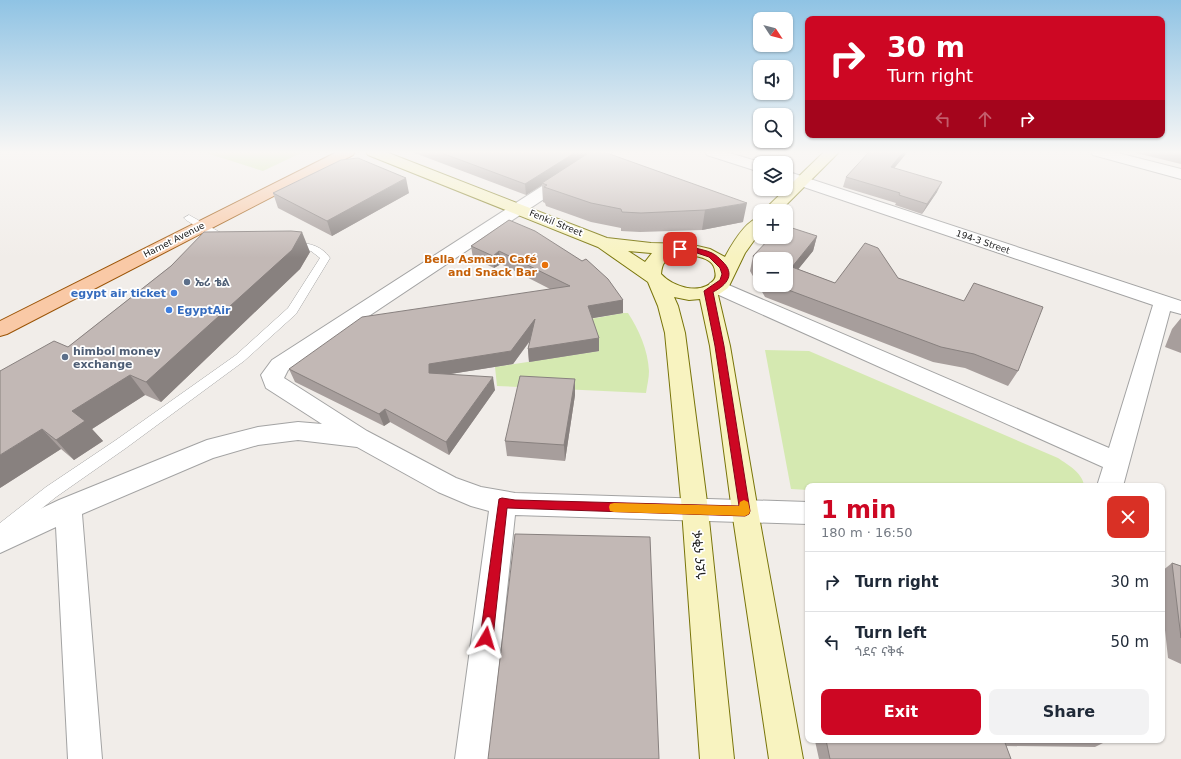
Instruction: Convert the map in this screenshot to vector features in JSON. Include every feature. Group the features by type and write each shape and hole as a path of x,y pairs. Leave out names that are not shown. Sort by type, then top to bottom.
{"main road":[{"name":"Harnet Avenue","path":"0,329 258,187"},
{"name":"Harnet Avenue","path":"0,312 271,187"},
{"name":"Fenkil Street","path":"464,187 604,243"},
{"path":"776,204 788,187"},
{"path":"655,278 651,268 654,261 660,255 669,251 711,246 753,227"},
{"path":"604,243 675,292 686,294 717,284 733,257 753,228"},
{"path":"604,243 702,251 715,258 724,267 717,284 720,346 745,511 786,759"},
{"name":"ጎደና ናቅፋ","path":"655,278 668,306 675,333 695,510 717,759"}],"street":[{"path":"552,187 280,365 272,374 274,382 361,438 447,486 480,498 515,504 805,513"},
{"name":"194-3 Street","path":"819,187 1172,305"},
{"path":"717,284 1117,462"},
{"path":"1111,483 1172,305"},
{"path":"0,541 68,508 207,450 258,436 298,431 361,438"},
{"path":"472,759 502,502"},
{"path":"68,508 85,759"}],"lane":[{"path":"195,222 219,236 244,240"},
{"path":"0,532 51,492 121,444 240,358 292,312 325,258 322,252 312,247 282,244"}],"green space":[{"path":"628,313 636,326 645,348 649,371 646,393 497,386 495,367 599,351 580,321"},
{"path":"765,350 809,351 1058,458 1078,473 1083,483 805,483 805,490 791,489"}],"building":[{"path":"284,187 389,187 327,221 273,193"},
{"path":"545,187 703,187 747,203 705,210 641,213 622,212 621,209 591,203"},
{"path":"881,187 938,187 927,204 899,195 900,193"},
{"path":"509,220 535,231 582,261 586,259 608,279 623,300 588,306 599,338 528,349 535,319 511,351 429,364 429,373 493,377 446,442 385,409 379,414 289,369 362,317 570,286 499,251 493,256 471,246"},
{"path":"793,228 817,236 793,266 793,252 757,252 764,244 793,244"},
{"path":"204,232 302,232 292,250 146,382 130,375 72,411 85,421 56,440 42,429 0,455 0,371 54,341 68,347 171,266"},
{"path":"865,243 878,248 898,278 964,301 974,283 1043,307 1018,371 974,354 941,347 793,292 793,267 835,283"},
{"path":"520,376 575,379 564,445 505,441"},
{"path":"515,534 650,537 659,759 488,759"},
{"path":"1172,563 1181,566 1181,638"},
{"path":"827,743 1005,743 1011,759 830,759"}],"slow traffic":[{"path":"614,507 745,511 744,505"}],"place":[{"name":"Bella Asmara Café and Snack Bar","path":"545,265"},
{"name":"ኤሪ ቴል","path":"187,282"},
{"name":"egypt air ticket","path":"174,293"},
{"name":"EgyptAir","path":"169,310"},
{"name":"himbol money exchange","path":"65,357"}],"route":[{"path":"486,638 502,502 515,504 745,511 720,346 708,291 717,287 723,281 726,274 724,267 711,255 702,251 680,249"}]}
